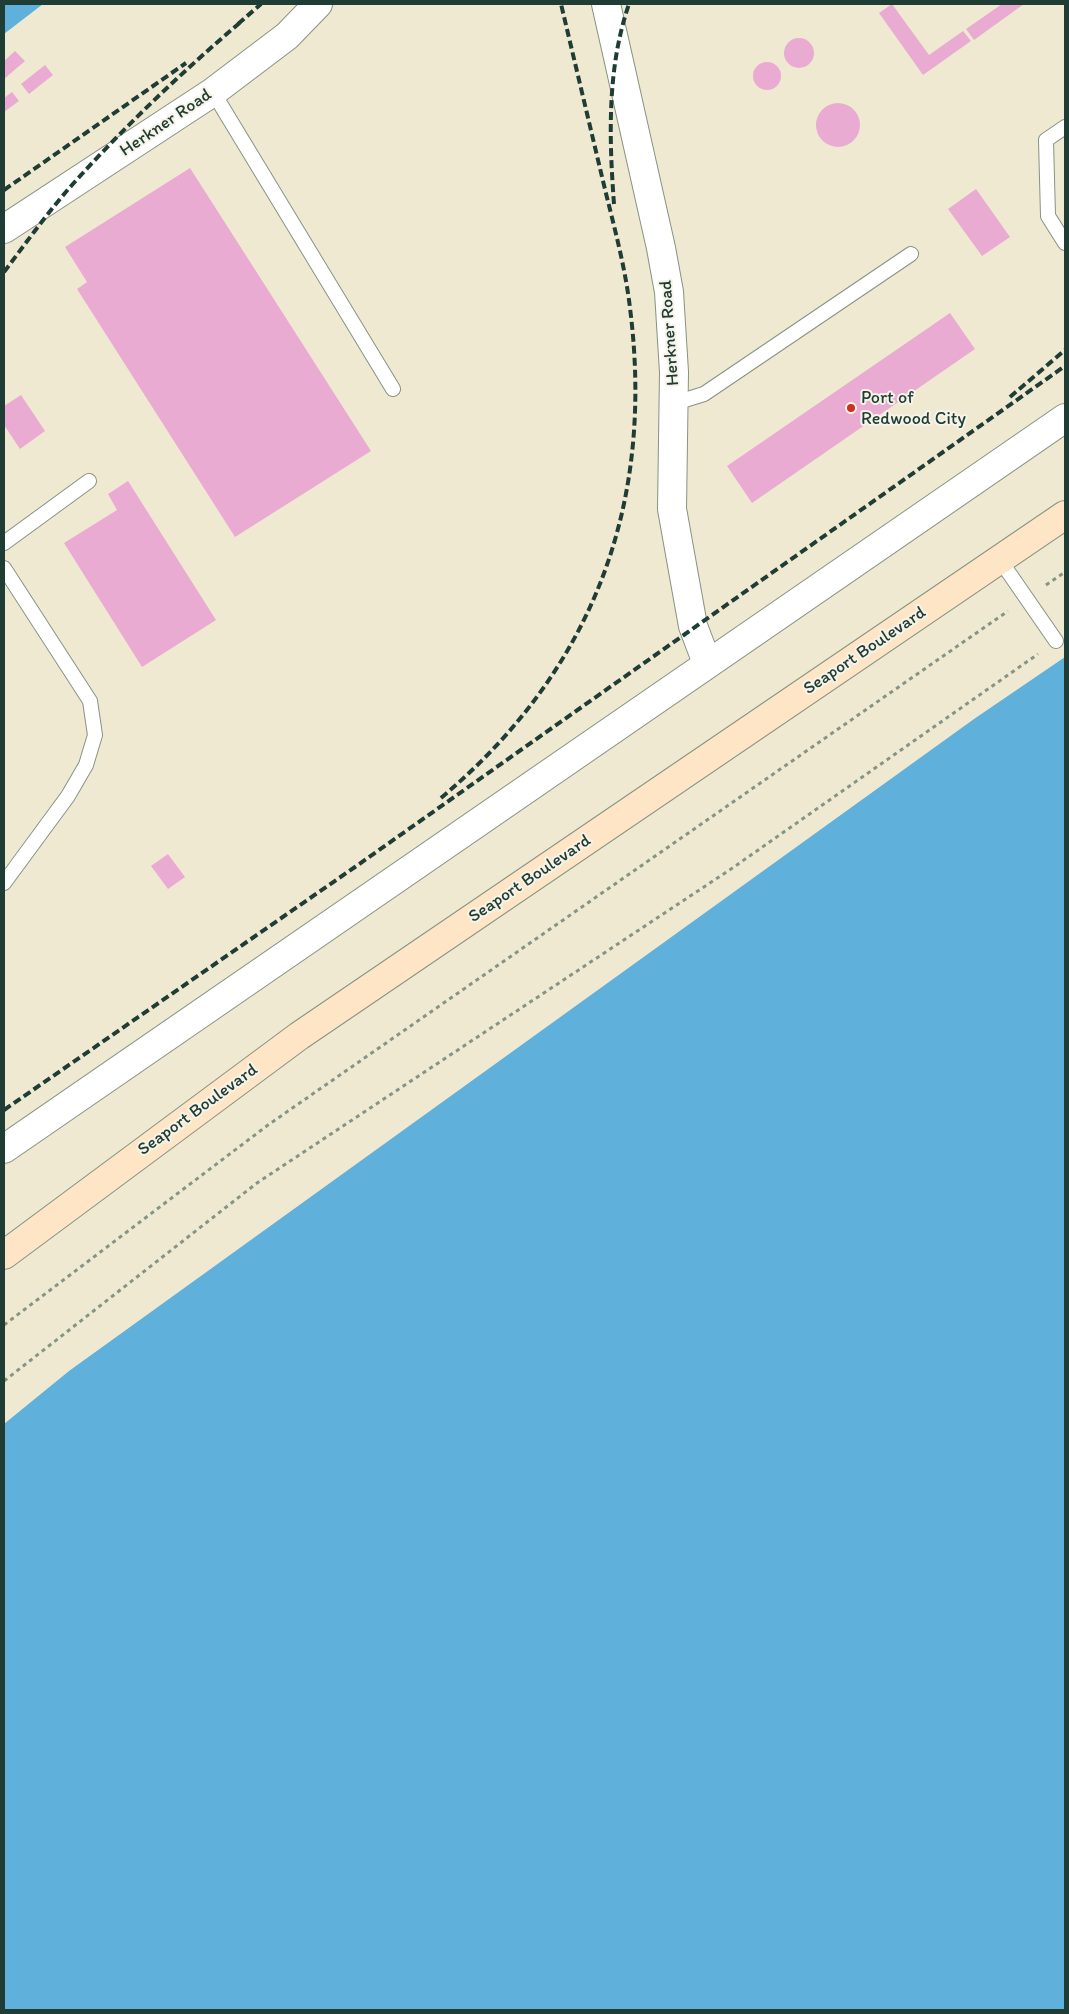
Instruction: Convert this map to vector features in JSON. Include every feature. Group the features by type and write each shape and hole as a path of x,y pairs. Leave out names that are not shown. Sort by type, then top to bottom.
{"main road":[{"name":"Seaport Boulevard","path":"4,1256 299,1036 1065,515"}],"street":[{"name":"Herkner Road","path":"4,228 213,92 287,36 318,4"},
{"name":"Herkner Road","path":"606,4 661,248 673,333 675,403 671,476 672,509 693,626 707,664"},
{"path":"4,1149 1065,418"}],"lane":[{"path":"213,92 393,389"},
{"path":"1065,127 1046,140 1048,216 1065,243"},
{"path":"675,403 704,394 911,254"},
{"path":"4,543 89,481"},
{"path":"1000,560 1056,641"},
{"path":"4,568 90,701 94,735 86,765 68,796 4,883"}],"path":[{"path":"4,1325 268,1125 1065,572"},
{"path":"4,1381 257,1183 732,869 1056,641"}],"water":[{"path":"4,4 43,4 4,34"},
{"path":"1065,657 1065,2010 4,2010 4,1424 69,1371 974,719"}],"building":[{"path":"892,4 929,55 963,31 971,41 923,75 879,13"},
{"path":"1002,4 1024,4 974,40 966,29"},
{"path":"799,38 809,43 814,53 809,63 799,68 789,63 784,53 789,43"},
{"path":"15,51 25,61 4,79 4,61"},
{"path":"767,62 777,66 781,76 777,86 767,90 757,86 753,76 757,66"},
{"path":"45,65 53,75 29,94 21,84"},
{"path":"12,92 19,101 4,112 4,98"},
{"path":"834,103 842,103 854,109 860,125 854,141 842,147 834,147 822,141 816,129 816,121 822,109"},
{"path":"190,168 371,451 235,537 77,289 87,282 65,247"},
{"path":"976,189 1010,237 982,256 948,209"},
{"name":"Port of Redwood City","path":"950,313 975,349 752,503 727,466"},
{"path":"21,395 45,431 20,449 4,425 4,406"},
{"path":"128,481 216,620 142,667 64,543 117,510 108,494"},
{"path":"168,854 185,877 168,889 151,866"}],"railway":[{"path":"238,24 261,4"},
{"path":"441,798 494,748 538,695 574,639 602,579 621,516 632,450 635,380 628,292 561,4"},
{"path":"614,204 611,103 617,53 629,4"},
{"path":"4,272 54,206 92,163 198,59 243,20"},
{"path":"4,190 186,63"},
{"path":"1010,397 1065,350"},
{"path":"4,1110 355,867 1065,366"}],"place":[{"name":"Port of Redwood City","path":"851,408"}]}
